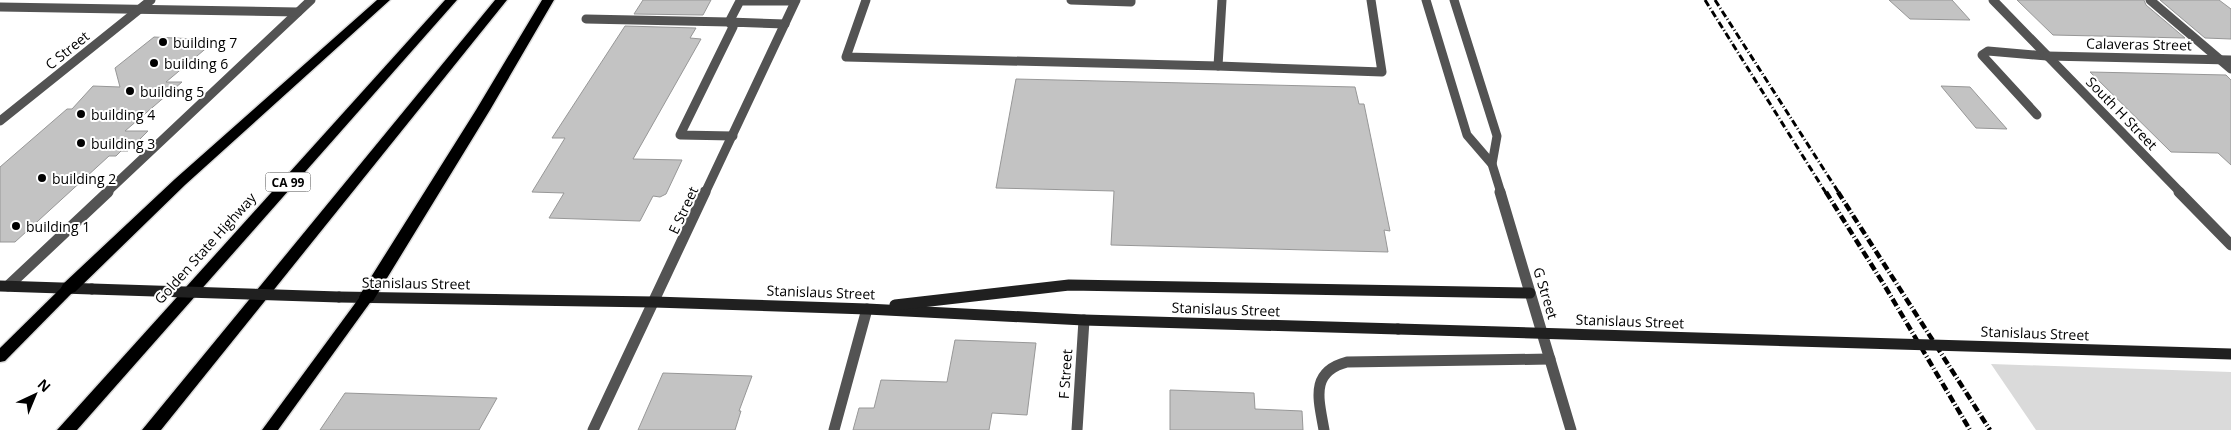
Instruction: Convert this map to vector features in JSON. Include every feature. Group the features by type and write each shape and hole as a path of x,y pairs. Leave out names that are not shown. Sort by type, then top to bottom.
{"highway":[{"path":"68,288 180,182 384,0"},
{"name":"Golden State Highway","path":"66,430 451,0"},
{"path":"152,430 501,0"},
{"path":"367,297 483,110 548,0"},
{"path":"158,430 217,351"},
{"path":"58,430 125,364"}],"main road":[{"path":"867,309 1069,285 1530,293"},
{"name":"Stanislaus Street","path":"4,286 339,297 654,302 867,309 1084,320 2231,354"},
{"path":"0,357 68,288"},
{"path":"270,430 367,297"}],"street":[{"name":"C Street","path":"0,121 151,0"},
{"path":"4,286 311,0"},
{"path":"729,22 740,0 796,1"},
{"path":"866,0 846,57 1382,72 1371,0"},
{"path":"1070,0 1131,2 1131,0"},
{"path":"1218,66 1222,0"},
{"name":"G Street","path":"1426,0 1467,135 1492,164 1572,430"},
{"name":"G Street","path":"1454,0 1497,136 1492,164"},
{"name":"South H Street","path":"1993,0 2231,245"},
{"path":"2150,0 2231,69"},
{"name":"E Street","path":"593,430 796,1"},
{"path":"0,7 298,12"},
{"path":"586,19 785,24"},
{"path":"729,22 733,27 680,135 733,136"},
{"name":"Calaveras Street","path":"2037,115 1982,55 1988,51 2047,56 2231,60"},
{"path":"834,430 867,309"},
{"name":"F Street","path":"1077,430 1084,320"},
{"path":"1324,430 1318,391 1324,373 1333,364 1346,362 1550,359"}],"shaded area":[{"path":"1991,364 2231,372 2231,430 2036,430"}],"building":[{"path":"643,0 711,0 703,15 634,14"},
{"path":"1889,0 1952,0 1970,20 1910,19"},
{"path":"2017,0 2144,0 2146,5 2185,38 2053,35"},
{"path":"2160,0 2219,0 2231,9 2231,39 2205,38"},
{"path":"625,26 696,28 690,38 701,39 633,159 682,160 666,194 660,197 653,196 640,221 549,218 564,193 532,192 565,138 552,138"},
{"path":"154,37 216,40 166,82 182,82 125,131 148,131 128,151 121,151 116,156 109,156 15,242 0,242 0,167 67,109 72,109 93,86 120,87 115,68"},
{"path":"2090,72 2226,75 2231,80 2231,165 2218,153 2171,152"},
{"path":"1016,79 1355,87 1359,104 1364,104 1390,231 1384,230 1388,252 1111,245 1114,191 996,188"},
{"path":"1941,86 1970,87 2007,129 1976,128"},
{"path":"955,340 1036,343 1027,415 992,413 989,430 853,430 859,408 874,408 881,380 947,382"},
{"path":"663,373 752,376 739,411 741,411 735,430 638,430"},
{"path":"1170,390 1254,393 1255,409 1302,411 1303,430 1170,430"},
{"path":"345,393 497,398 479,430 320,430"}],"railway":[{"path":"1705,0 1826,193"},
{"path":"1715,0 1839,193"},
{"path":"1826,192 1886,288 1970,430"},
{"path":"1838,192 1990,430"}],"place":[{"name":"building 7","path":"163,42"},
{"name":"building 6","path":"154,63"},
{"name":"building 5","path":"130,91"},
{"name":"building 4","path":"81,114"},
{"name":"building 3","path":"81,143"},
{"name":"building 2","path":"42,178"},
{"name":"building 1","path":"16,226"}]}
